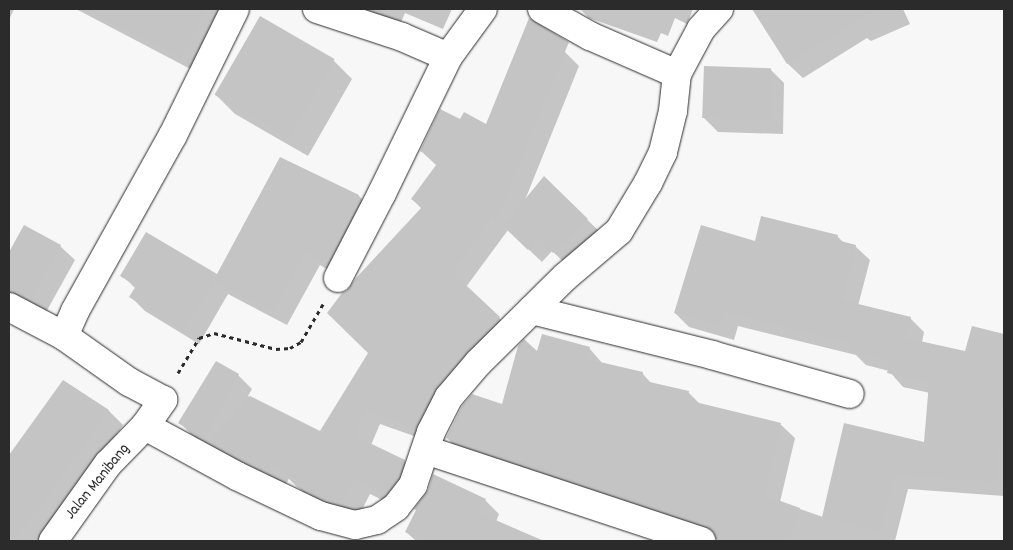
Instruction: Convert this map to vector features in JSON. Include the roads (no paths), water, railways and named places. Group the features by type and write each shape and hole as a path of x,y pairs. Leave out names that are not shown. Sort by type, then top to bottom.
{"street":[{"path":"9,307 64,336 76,310 173,136 236,9"},
{"path":"317,9 402,37 448,57"},
{"path":"338,278 382,193 448,57 483,9"},
{"path":"542,9 590,36 676,74"},
{"path":"145,426 279,497 321,516 355,525 377,520 396,507 413,485 431,432 449,398 478,363 532,310 619,231 648,183 663,152 673,111 676,74 701,29 719,9"},
{"path":"532,310 750,365 850,394"},
{"name":"Jalan Manibang","path":"53,541 108,464 145,426 163,400 129,382 64,336"},
{"path":"426,450 701,541"}]}
